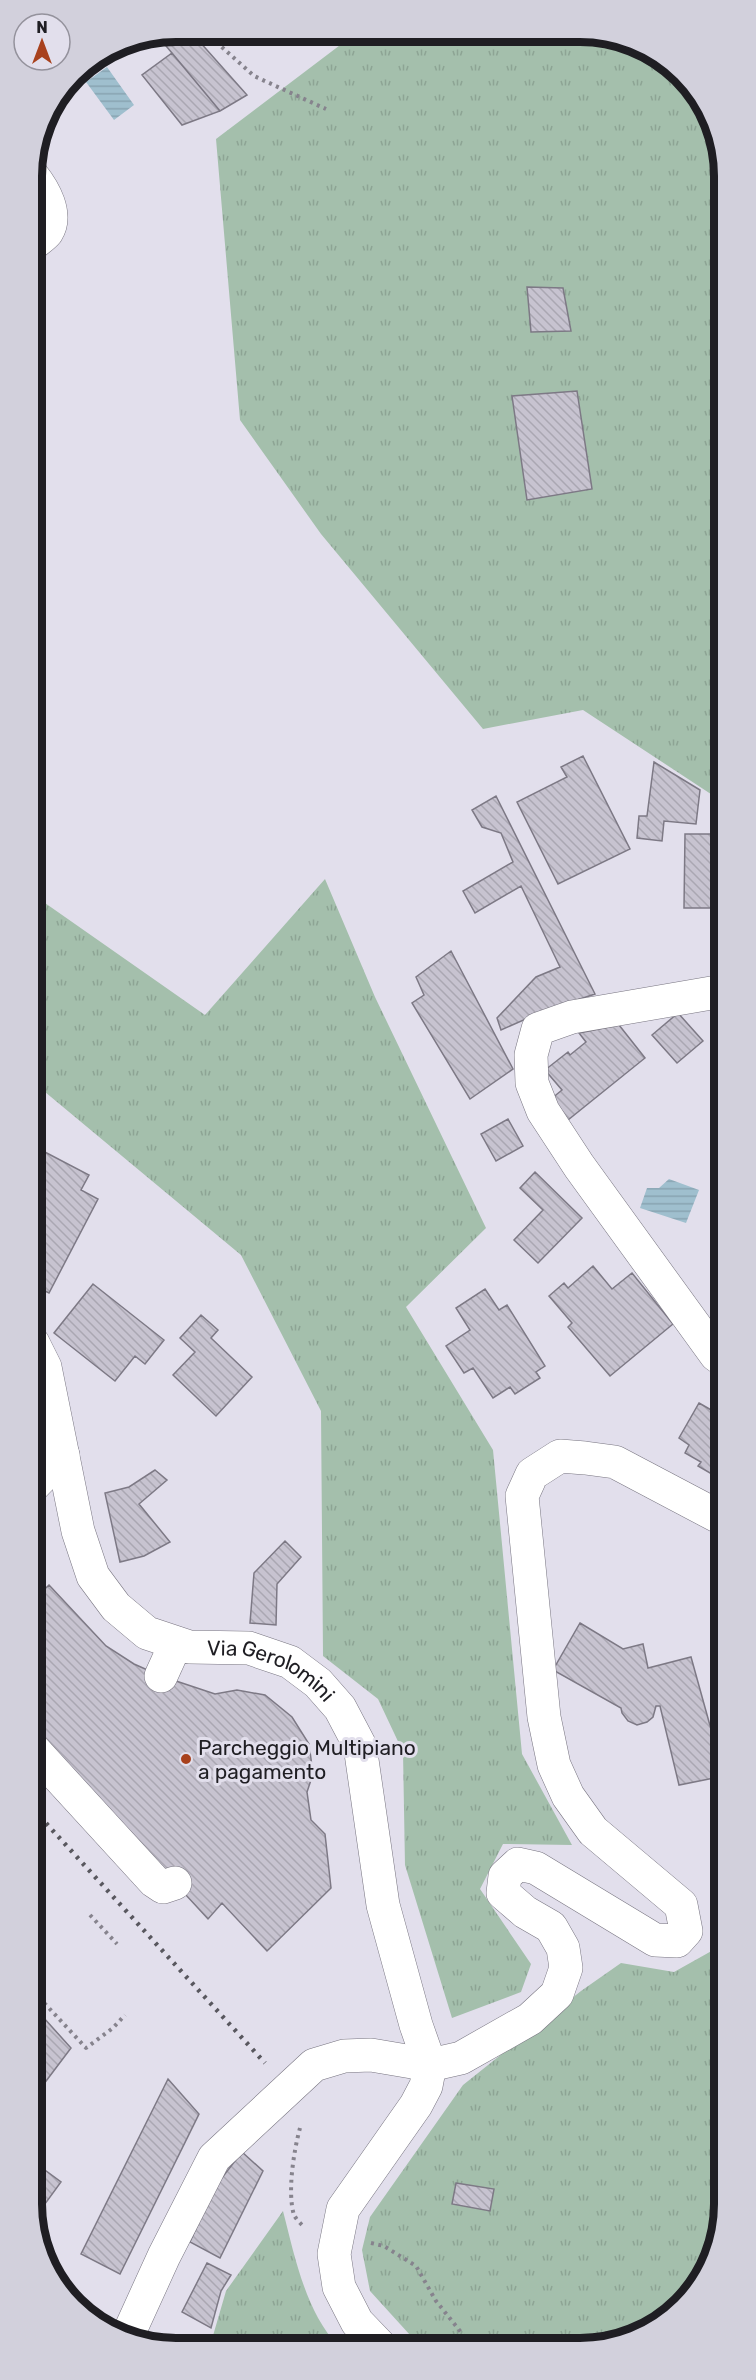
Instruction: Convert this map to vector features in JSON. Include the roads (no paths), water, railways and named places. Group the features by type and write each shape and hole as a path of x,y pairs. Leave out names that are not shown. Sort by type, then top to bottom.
{"street":[{"path":"42,190 52,212 47,232 42,236"},
{"path":"714,993 572,1017 538,1029 531,1055 532,1083 543,1111 579,1166 714,1351"},
{"name":"Via Gerolomini","path":"42,1361 78,1531 93,1576 116,1607 147,1633 176,1643 189,1647 249,1648 290,1662 318,1683 340,1708 360,1746 383,1905 416,2025 430,2064"},
{"path":"42,1477 63,1455"},
{"path":"130,2330 213,2158 314,2065 344,2056 371,2055 430,2064 461,2058 530,2019 556,1994 566,1968 564,1948 551,1927 525,1912 503,1893 505,1876 518,1864 536,1868 655,1940 677,1941 686,1931 681,1905 593,1831 568,1796 554,1765 544,1717 522,1496 532,1474 560,1456 615,1462 714,1514"},
{"path":"161,1676 176,1643"},
{"path":"42,1759 154,1881 163,1887 175,1883"},
{"path":"372,2338 357,2322 339,2287 334,2254 343,2209 416,2105 426,2086 430,2064"}],"water":[{"path":"107,67 134,105 114,120 86,82"},
{"path":"669,1179 699,1190 686,1223 640,1208 647,1188 659,1188"}],"railway":[{"path":"42,1819 265,2063"}],"place":[{"name":"Parcheggio Multipiano a pagamento","path":"186,1759"}]}
